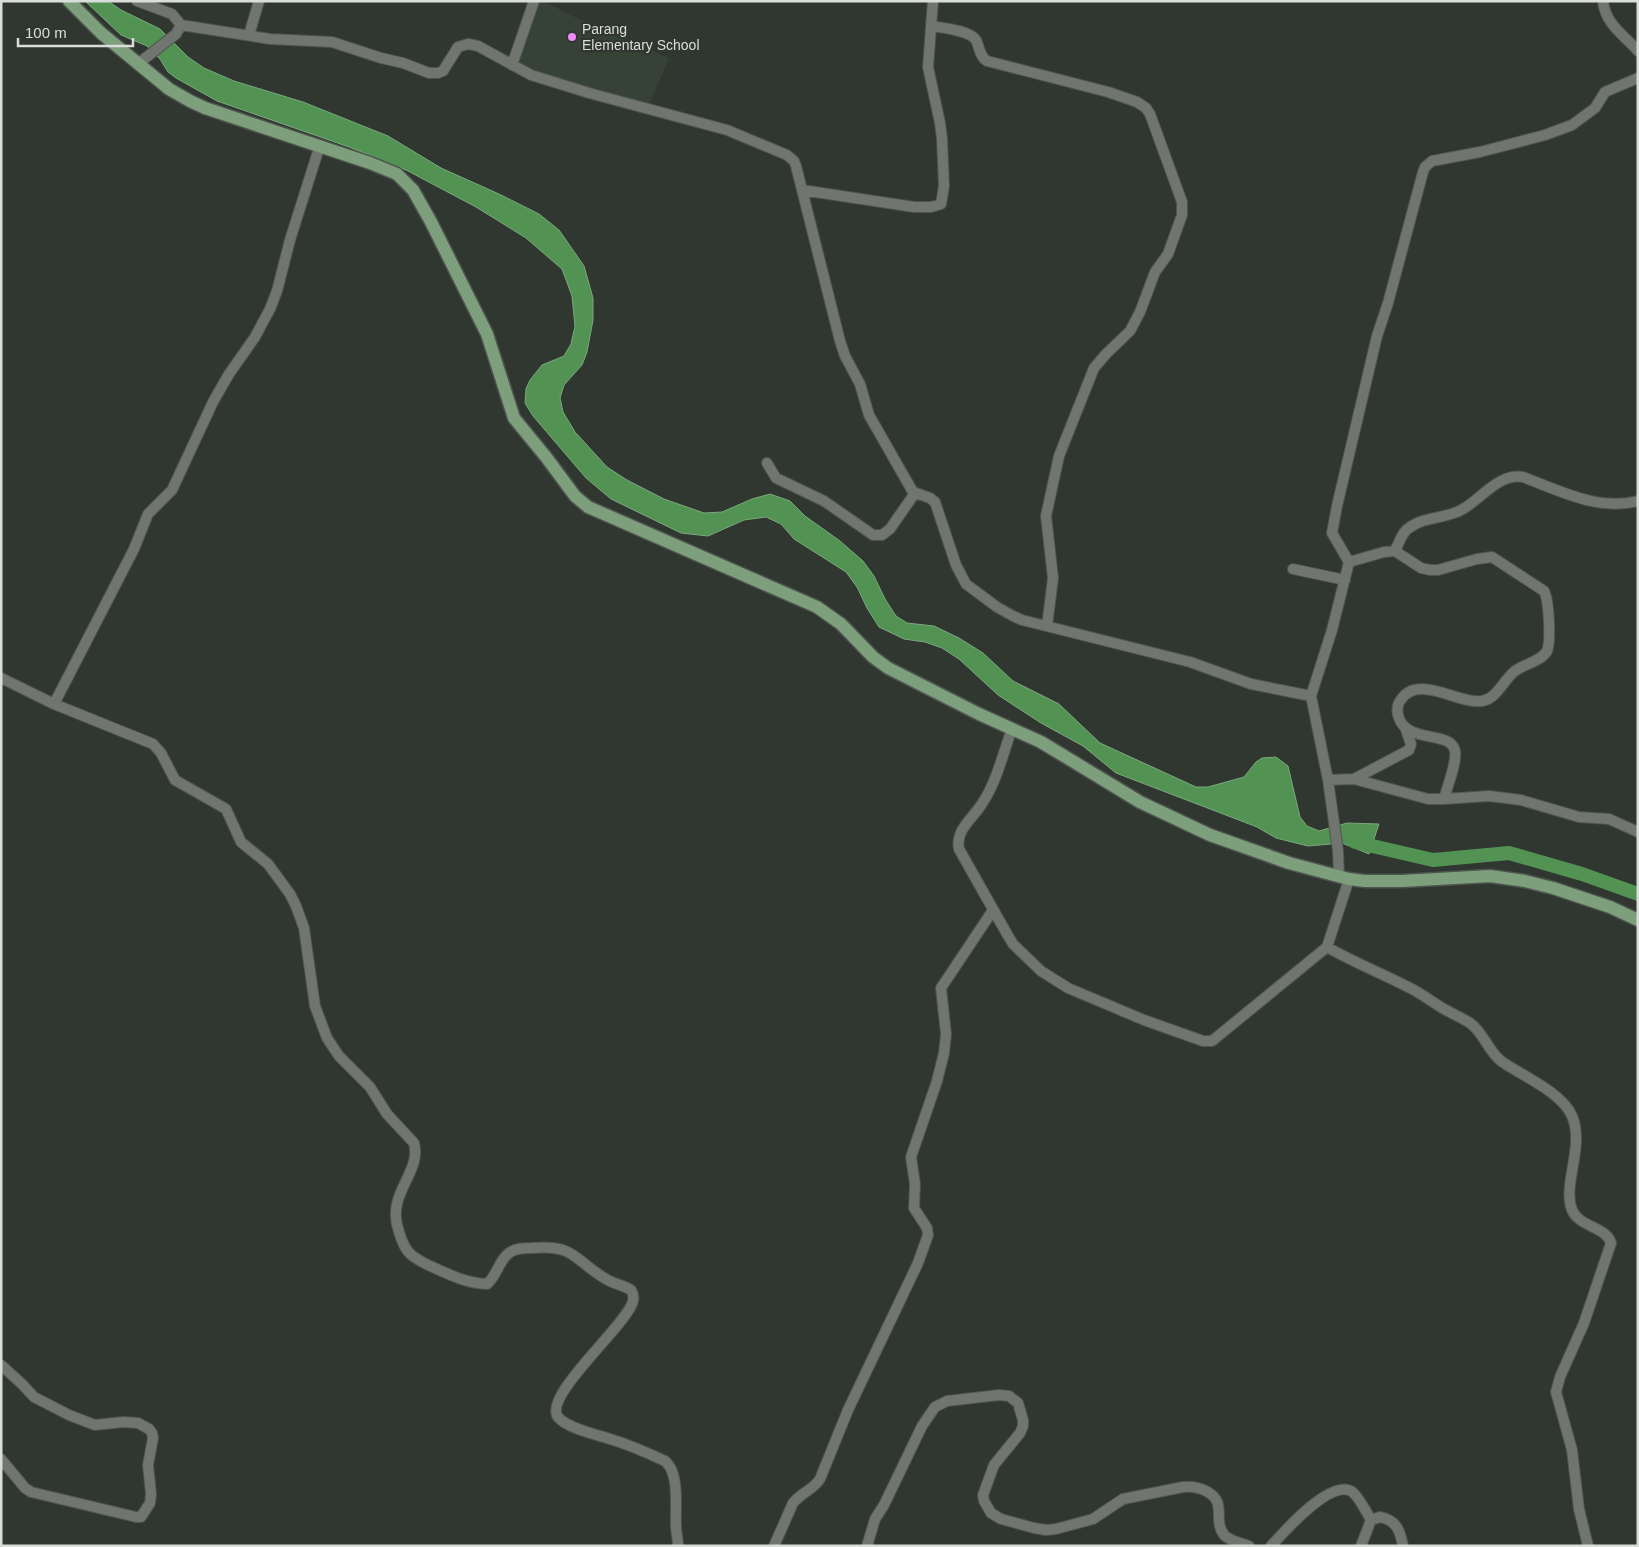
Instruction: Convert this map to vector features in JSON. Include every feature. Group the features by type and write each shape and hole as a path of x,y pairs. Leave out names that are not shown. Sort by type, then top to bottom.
{"main road":[{"path":"70,1 101,34 144,60 169,89 190,102 390,170 404,179 413,190 431,222 487,334 514,418 583,503 598,513 817,607 840,624 873,657 888,668 1060,752 1140,802 1210,835 1289,864 1344,878 1365,881 1402,881 1478,876 1506,877 1553,888 1610,907 1638,920"}],"street":[{"path":"137,1 172,14 179,30"},
{"path":"249,35 259,1"},
{"path":"512,65 534,1"},
{"path":"802,190 914,207 932,207 941,204 944,186 942,139 928,67 932,1"},
{"path":"1604,1 1606,14 1614,28 1638,51"},
{"path":"931,26 958,31 972,36 976,41 981,56 987,60 1101,90 1141,105 1150,114 1182,202 1182,215 1168,254 1155,272 1133,326 1094,368 1059,456 1046,516 1053,578 1047,626"},
{"path":"144,60 179,30 249,35 270,39 332,42 434,74 443,71 458,47 468,44 478,46 531,75 589,94 727,130 791,158 796,166 833,316 845,356 860,384 869,415 910,487 915,493 930,498 935,502 956,565 961,576 971,589 996,607 1022,620 1173,657 1250,684 1311,696"},
{"path":"1012,729 986,798 958,837 959,849 1013,944 1030,962 1056,980 1068,988 1144,1020 1208,1042 1212,1041 1261,1002 1327,947 1344,878 1338,851 1328,780 1311,696 1332,630 1349,562 1334,538 1332,533 1333,524 1377,336 1388,303 1407,227 1425,167 1432,161 1441,158 1480,152 1566,128 1595,108 1605,92 1638,78"},
{"path":"54,704 134,549 148,514 172,490 213,402 263,323 277,292 290,240 320,145"},
{"path":"767,463 776,478 824,501 873,535 882,535 890,529 915,493"},
{"path":"1395,551 1406,530 1410,527 1422,521 1459,512 1491,488 1511,477 1523,477 1588,501 1616,504 1638,501"},
{"path":"1349,562 1384,552 1395,551 1421,568 1438,570 1477,559 1492,558 1544,591 1547,601 1549,642 1548,649 1544,655 1514,671 1496,692 1485,701 1478,702 1432,690 1420,689 1404,695 1399,702 1397,711 1411,744 1409,750 1354,779"},
{"path":"1292,569 1345,580"},
{"path":"1,678 54,704 148,742 158,748 175,780 226,809 241,842 268,864 290,894 304,928 315,1006 328,1038 339,1056 370,1087 387,1114 414,1143 416,1149 398,1199 395,1213 396,1226 409,1254 468,1283 487,1284 508,1254 513,1251 534,1248 561,1249 575,1255 606,1279 634,1293 634,1300 631,1306 558,1399 556,1412 565,1422 620,1442 668,1464 672,1469 676,1494 678,1546"},
{"path":"1406,730 1446,741 1452,745 1455,755 1444,799"},
{"path":"1328,780 1354,779 1428,799 1489,796 1521,800 1579,817 1609,819 1638,832"},
{"path":"774,1546 793,1503 820,1479 848,1410 918,1263 927,1240 927,1228 914,1208 916,1184 910,1156 937,1081 944,1053 946,1034 941,988 993,910"},
{"path":"1327,947 1366,968 1408,987 1472,1024 1500,1060 1528,1076 1562,1101 1572,1115 1576,1133 1576,1148 1570,1187 1571,1207 1573,1212 1584,1222 1610,1237 1611,1243 1584,1323 1560,1377 1556,1392 1572,1450 1579,1509 1588,1546"},
{"path":"1,1365 34,1397 69,1415 95,1425 123,1422 138,1423 149,1429 152,1434 148,1465 150,1503 141,1517 136,1517 31,1492 25,1488 1,1459"},
{"path":"867,1546 875,1519 884,1505 922,1426 935,1407 947,1401 990,1395 1009,1396 1014,1399 1018,1403 1023,1420 1020,1433 991,1470 983,1495 991,1513 1001,1519 1034,1528 1056,1529 1092,1519 1120,1501 1129,1498 1193,1486 1212,1494 1216,1498 1220,1523 1225,1535 1230,1540 1248,1546"},
{"path":"1271,1546 1306,1510 1337,1492 1347,1490 1355,1494 1371,1520"},
{"path":"1371,1520 1380,1517 1393,1521 1399,1531 1402,1546"},
{"path":"1361,1546 1371,1520"}],"shaded area":[{"path":"85,1 108,1 121,10 160,29 188,57 204,68 234,81 303,102 388,136 441,168 539,214 559,230 584,266 593,298 593,320 587,352 582,365 564,385 560,398 563,412 575,432 607,467 627,480 664,499 704,513 722,512 752,499 770,494 790,501 805,516 840,541 863,561 874,576 896,616 907,623 934,626 959,638 983,653 1013,681 1059,704 1100,743 1196,787 1208,787 1244,777 1256,762 1262,758 1276,757 1288,766 1300,817 1307,826 1319,831 1347,823 1379,824 1369,854 1342,843 1308,846 1276,838 1257,827 1116,773 1083,746 1041,723 998,695 959,659 942,648 925,642 904,639 879,627 857,587 846,572 794,539 781,524 766,517 744,520 708,536 681,533 611,499 586,478 533,416 525,403 526,389 530,380 542,365 564,356 571,344 575,326 572,296 562,269 526,238 476,207 406,170 349,147 217,101 176,78 168,72 160,59 147,46 121,35"},
{"name":"Parang Elementary School","path":"536,1 544,1 570,15 669,58 649,105 526,70 516,63"}],"waterway":[{"path":"1355,842 1433,860 1509,853 1582,874 1638,894"}],"place":[{"name":"Parang Elementary School","path":"572,37"}]}
